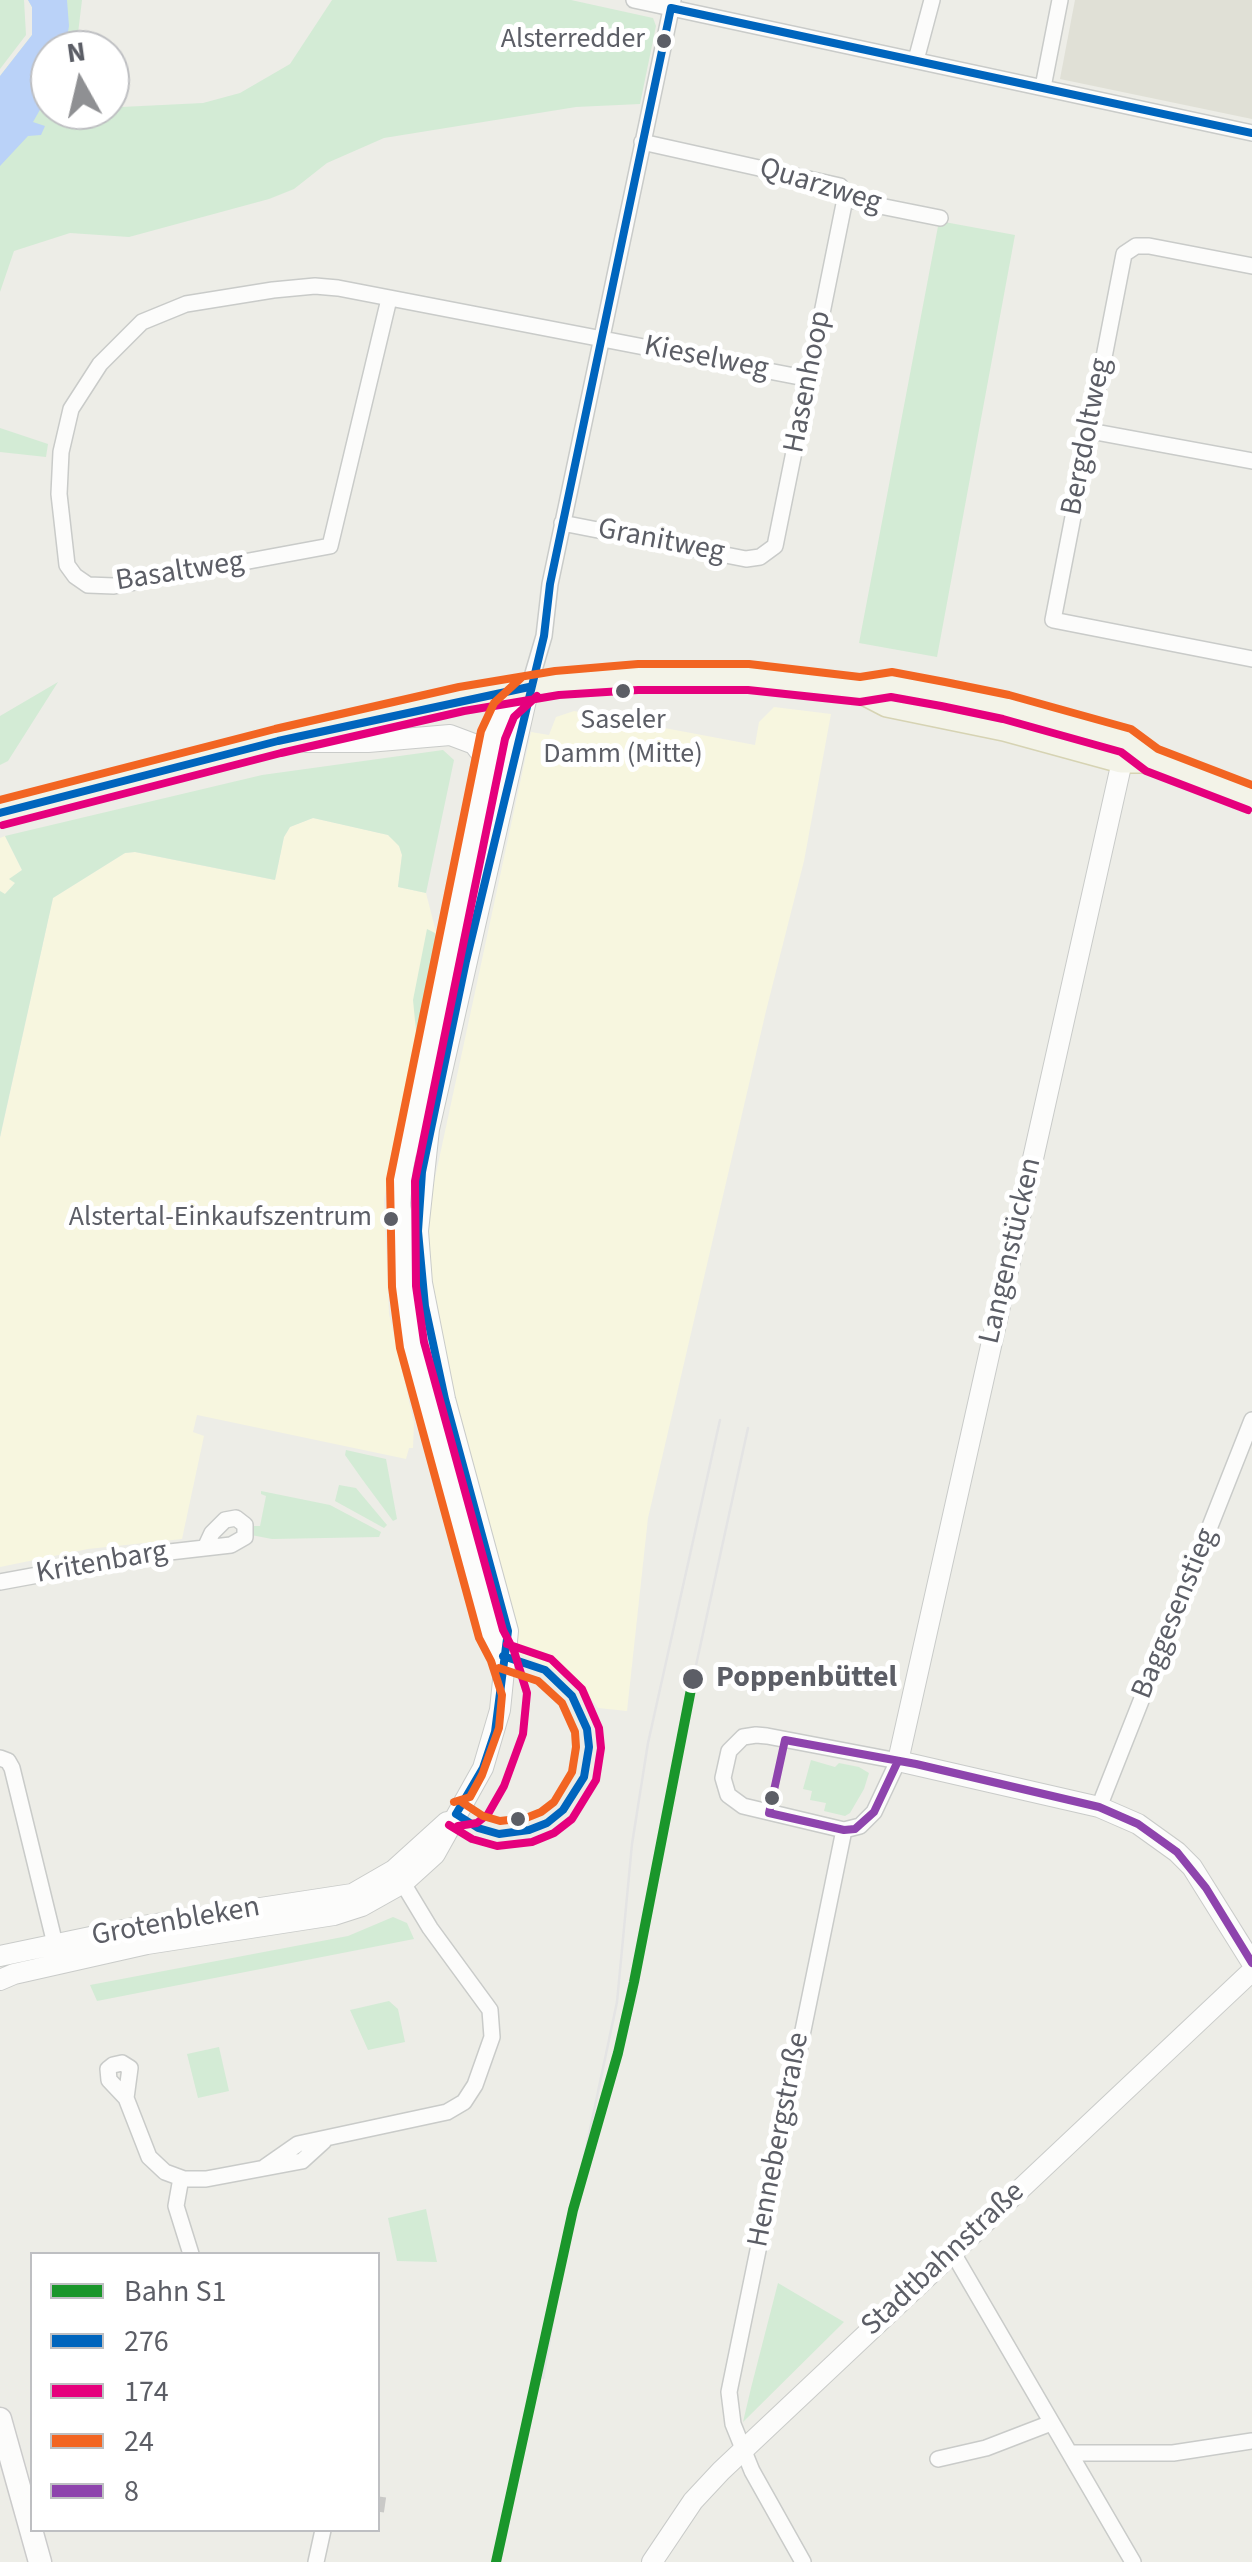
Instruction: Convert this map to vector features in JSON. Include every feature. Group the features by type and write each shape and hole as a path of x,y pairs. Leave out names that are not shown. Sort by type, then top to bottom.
{"main road":[{"path":"0,814 278,741 529,687 596,679 724,676 860,690 891,684 1006,707 1252,798"},
{"path":"860,690 888,704 1090,751 1124,750"},
{"path":"0,2419 30,2507"},
{"path":"38,2532 40,2562"}],"street":[{"path":"634,0 672,4 1252,132"},
{"path":"916,60 932,0"},
{"path":"1043,87 1060,0"},
{"path":"126,2098 149,2157 181,2178 206,2179 302,2161 328,2138 447,2112 469,2096 488,2052 493,2027 486,2001 430,1928 398,1876 435,1854 489,1755 500,1710 508,1631 445,1399 422,1283 418,1231 429,1129 529,687 544,636 562,523 672,4"},
{"name":"Quarzweg","path":"642,142 840,186 845,199 940,218"},
{"name":"Hasenhoop","path":"760,558 778,539 845,199"},
{"name":"Bergdoltweg","path":"1252,266 1149,246 1136,246 1124,254 1053,620 1252,659"},
{"name":"Basaltweg","path":"388,299 330,546 114,586 88,585 67,566 59,494 61,452 72,409 100,364 142,322 186,304 301,288 338,288 601,339"},
{"name":"Kieselweg","path":"601,339 810,378"},
{"path":"1090,431 1252,460"},
{"name":"Granitweg","path":"562,523 746,559 760,558"},
{"path":"503,1656 490,1635 412,1344 404,1287 400,1206 403,1168 468,868 487,761 500,716 529,687"},
{"path":"278,741 368,742 443,734 474,744 487,761"},
{"name":"Langenstücken","path":"898,1761 1124,750"},
{"name":"Baggesenstieg","path":"1099,1807 1246,1454 1252,1420"},
{"name":"Kritenbarg","path":"0,1582 205,1548"},
{"path":"898,1761 874,1812 860,1826 844,1830 738,1804 728,1795 724,1784 732,1744 742,1737 767,1736 898,1761 1099,1807 1138,1824 1184,1860 1252,1963"},
{"path":"0,1758 12,1768 8,1785 54,1944"},
{"name":"Hennebergstraße","path":"804,2562 743,2450 732,2424 729,2392 844,1830"},
{"name":"Grotenbleken","path":"292,1922 398,1876"},
{"name":"Grotenbleken","path":"5,1976 147,1944 347,1912 398,1876"},
{"name":"Grotenbleken","path":"0,1956 143,1926 352,1894"},
{"name":"Stadtbahnstraße","path":"652,2562 693,2501 743,2450 1252,1971"},
{"path":"181,2178 176,2206 190,2252"},
{"path":"953,2253 1133,2562"},
{"path":"938,2459 986,2448 1051,2423"},
{"path":"1070,2453 1173,2453 1252,2441"},
{"path":"316,2562 324,2532"}],"shaded area":[{"path":"0,0 24,0 26,35 0,69"},
{"path":"28,0 82,0 78,30 32,30 32,7"},
{"path":"332,0 571,0 653,18 656,26 640,104 576,107 384,138 327,163 294,189 269,199 129,237 70,233 14,251 0,292 0,76 30,38 30,130 130,130 130,107 203,103 240,93 290,64"},
{"path":"1075,0 1252,0 1252,119 1060,79"},
{"path":"939,221 1015,235 937,657 859,643"},
{"path":"0,428 48,444 46,457 0,452"},
{"path":"58,682 8,761 0,765 0,716"},
{"path":"774,707 831,714 804,861 648,1518 627,1711 598,1708 579,1682 518,1653 429,1300 427,1215 531,732 549,735 556,717 574,711 755,745 759,722"},
{"path":"443,750 454,760 426,893 398,887 402,855 388,835 313,818 290,827 284,837 275,880 135,852 125,853 53,898 0,1137 0,891 5,894 15,883 9,879 22,870 5,836 262,775"},
{"name":"Alstertal-Einkaufszentrum","path":"313,818 388,835 399,845 402,855 398,887 426,893 437,936 384,1200 389,1314 414,1423 413,1448 409,1448 406,1459 197,1415 193,1432 204,1436 182,1539 88,1549 0,1567 0,1138 53,898 125,853 135,852 275,880 284,837 290,827"},
{"path":"5,836 22,870 10,879 15,883 4,895 0,891 0,838"},
{"path":"427,929 435,933 436,946 421,1013 424,1040 412,1093 407,1091 417,1041 413,1000"},
{"path":"346,1450 386,1459 397,1519 393,1521 345,1455"},
{"path":"339,1485 356,1488 387,1525 384,1528 335,1501"},
{"path":"261,1491 330,1505 381,1532 379,1537 272,1539 251,1535 252,1526 260,1526 266,1496"},
{"path":"811,1760 835,1767 839,1763 859,1767 869,1773 850,1813 845,1816 824,1811 826,1803 810,1800 812,1791 803,1789"},
{"path":"393,1917 407,1923 414,1939 97,2001 90,1985 348,1936"},
{"path":"389,2001 398,2009 405,2042 368,2050 350,2010"},
{"path":"219,2047 229,2091 198,2098 187,2054"},
{"path":"426,2209 437,2262 397,2261 388,2218"},
{"path":"778,2283 844,2322 743,2422 751,2388"}],"water":[{"path":"28,0 67,0 68,30 32,30 32,7"},
{"path":"30,38 30,130 43,130 41,135 28,136 0,166 0,76"}],"tunnel":[{"path":"380,2504 385,2505"}],"tram line":[{"path":"573,2210 617,2002 632,1844 648,1743 720,1420"},
{"path":"693,1679 748,1428"},
{"path":"543,2378 570,2224"}],"rail line":[{"name":"S1","path":"496,2562 573,2210 634,1982 693,1679"}],"transit line":[{"name":"276","path":"671,8 1252,133"},
{"name":"276","path":"456,1814 483,1768 495,1732 508,1631 445,1399 425,1306 418,1231 422,1172 466,961 544,636 550,584 671,8"},
{"name":"24","path":"0,800 275,729 459,687 555,671 638,664 749,664 860,677 892,672 945,682 1009,695 1131,729 1158,749 1252,785"},
{"name":"24","path":"454,1802 470,1797 482,1775 499,1728 502,1695 479,1638 400,1348 392,1287 390,1179 481,731 494,703 521,678"},
{"name":"276","path":"0,813 278,741 529,687"},
{"name":"174","path":"3,825 281,753 464,711 559,695 638,690 748,690 860,702 891,697 941,706 1121,752 1146,771 1248,810"},
{"name":"174","path":"458,1826 477,1823 488,1814 504,1786 523,1734 527,1693 503,1630 424,1342 416,1286 415,1181 505,739 514,717 537,696"},
{"name":"174","path":"449,1825 472,1839 497,1846 532,1842 554,1833 572,1819 596,1780 601,1748 599,1728 582,1689 551,1659 507,1644"},
{"name":"276","path":"456,1814 478,1828 499,1834 529,1830 547,1823 563,1810 584,1777 589,1747 587,1729 572,1696 545,1670 503,1656"},
{"name":"24","path":"463,1803 500,1821 526,1818 554,1802 572,1772 575,1732 562,1703 538,1681 499,1668"},
{"name":"8","path":"898,1761 874,1812 855,1829 769,1813 785,1740 916,1764 1099,1807 1138,1824 1177,1852 1206,1888 1252,1963"}],"place":[{"name":"Alsterredder","path":"664,41"},
{"name":"Saseler Damm (Mitte)","path":"623,691"},
{"name":"Alstertal-Einkaufszentrum","path":"391,1219"},
{"name":"Poppenbüttel","path":"693,1679"}]}
